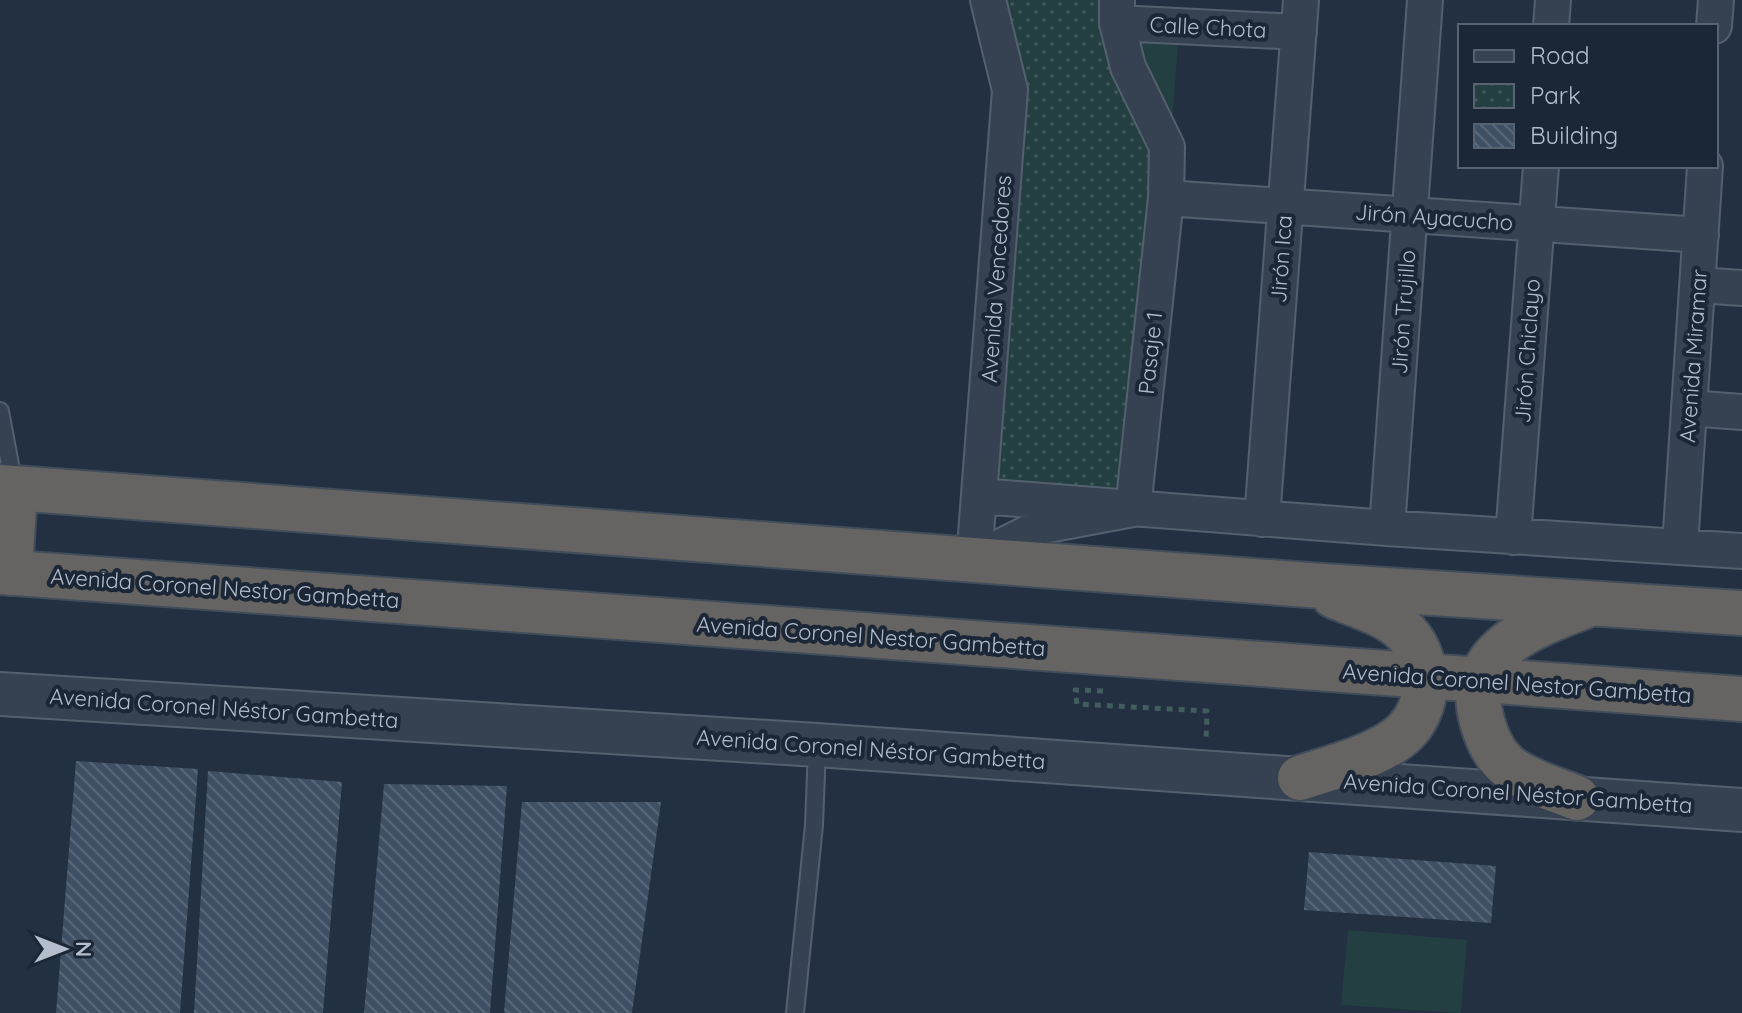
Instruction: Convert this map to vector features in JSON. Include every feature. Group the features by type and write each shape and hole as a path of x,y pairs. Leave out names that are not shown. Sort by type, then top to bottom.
{"highway":[{"path":"5,572 7,488 1308,585 1742,613"},
{"name":"Avenida Coronel Nestor Gambetta","path":"5,572 1742,699"},
{"path":"1300,778 1380,748 1407,730 1423,701 1425,676 1420,654 1402,629 1381,616 1308,585"},
{"path":"1577,798 1508,767 1488,742 1478,709 1481,680 1492,658 1513,637 1542,622 1597,603"}],"street":[{"name":"Avenida Vencedores","path":"974,560 1010,90 988,0"},
{"name":"Jirón Trujillo","path":"1387,528 1425,0"},
{"path":"1551,24 1553,0"},
{"path":"1714,24 1716,0"},
{"name":"Calle Chota","path":"1117,12 1300,16"},
{"name":"Pasaje 1","path":"1117,12 1128,67 1167,147 1166,198 1133,509"},
{"name":"Jirón Ica","path":"1262,519 1300,16"},
{"name":"Jirón Chiclayo","path":"1513,537 1541,168"},
{"name":"Avenida Miramar","path":"1680,546 1705,168"},
{"name":"Jirón Ayacucho","path":"1166,198 1701,235"},
{"path":"1698,285 1742,288"},
{"path":"1689,408 1742,412"},
{"path":"979,496 1262,519 1742,551"},
{"path":"974,560 1042,526 1133,509"},
{"name":"Avenida Coronel Néstor Gambetta","path":"0,694 817,745 1742,810"}],"lane":[{"path":"0,411 7,488"},
{"path":"795,1013 814,825 817,745"}],"path":[{"path":"1105,691 1075,690 1077,704 1207,711 1204,771"}],"green space":[{"path":"1000,0 1110,0 1155,145 1126,497 997,493 1021,91"},
{"path":"1133,37 1178,40 1173,114 1168,113"},
{"path":"1348,930 1467,940 1461,1013 1341,1005"}],"building":[{"path":"76,761 198,769 180,1013 56,1013"},
{"path":"208,771 342,782 323,1013 194,1013"},
{"path":"384,784 507,786 490,1013 364,1013"},
{"path":"522,802 661,802 632,1013 504,1013"},
{"path":"1309,852 1496,866 1491,923 1304,910"}]}
